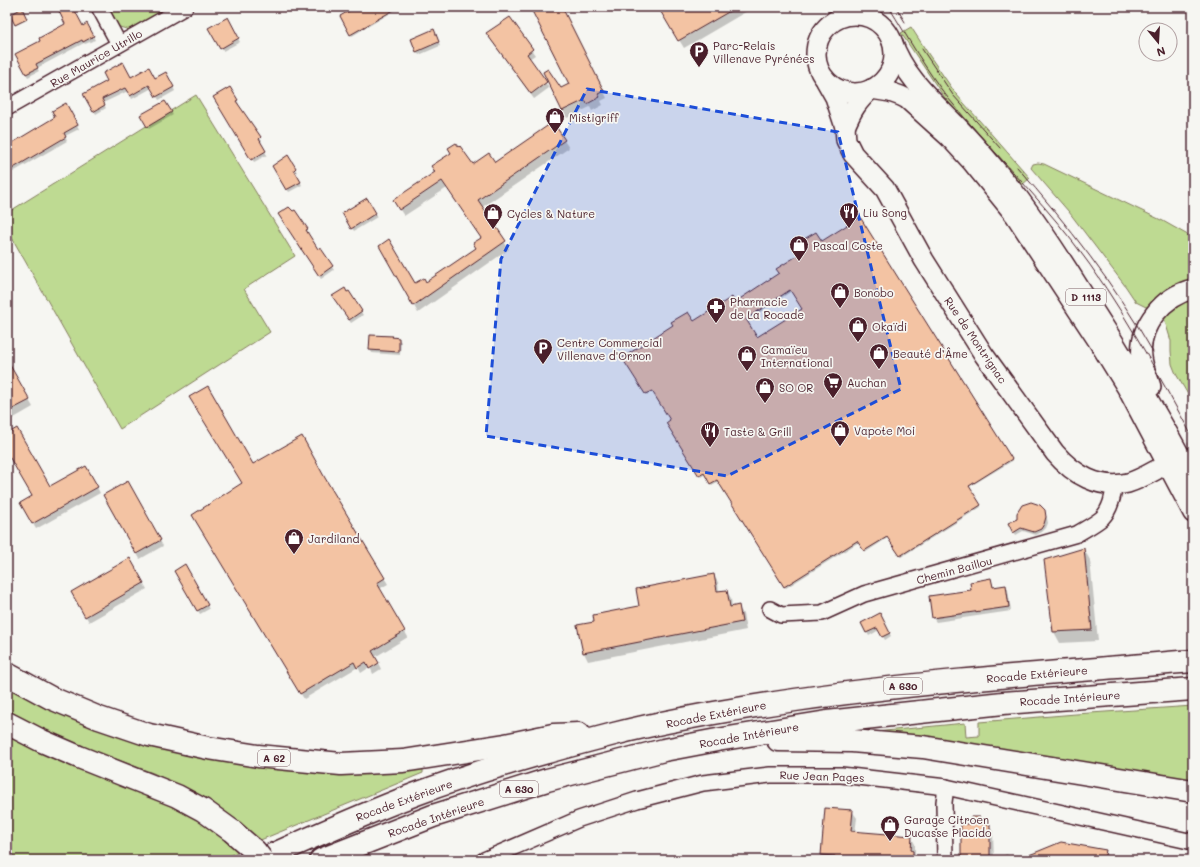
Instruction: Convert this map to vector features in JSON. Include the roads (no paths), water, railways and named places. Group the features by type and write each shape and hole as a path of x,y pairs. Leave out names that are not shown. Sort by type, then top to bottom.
{"highway":[{"name":"Rocade Extérieure","path":"261,860 358,816 419,793 513,762 617,733 733,709 850,692 1003,676 1193,661"},
{"name":"A 62","path":"7,674 51,698 99,718 149,735 208,748 258,756 341,764 402,760 505,745 553,735 617,733"},
{"name":"Rocade Intérieure","path":"323,859 433,816 547,780 664,750 828,722 1003,703 1193,689"},
{"path":"7,723 42,741 177,796 203,810 232,830 255,851 261,860"},
{"path":"717,740 852,741 923,747 1193,791"}],"main road":[{"path":"833,7 816,45 815,54 817,64 826,81 836,88 847,92 859,93 871,90"},
{"path":"845,127 859,100 881,83 893,64 894,52 892,41 886,30 858,7"},
{"path":"825,27 834,20 856,14 867,16 878,22"},
{"name":"D 1113","path":"892,41 896,54 907,72 982,153 1025,207 1054,249 1110,334 1164,424 1193,479"},
{"name":"Rue de Montrignac","path":"826,81 835,97 845,127 846,140 853,154 885,189 924,260 984,355 1055,453 1075,472 1089,480 1114,484 1128,483 1156,470"},
{"name":"D 1113","path":"871,90 890,92 907,99 949,137 972,162 1015,215 1127,388 1193,514"},
{"path":"1164,424 1143,363 1141,352 1142,340 1150,321 1160,307 1172,297 1193,288"}],"street":[{"path":"99,7 119,44"},
{"name":"Rue Maurice Utrillo","path":"7,108 185,7"},
{"name":"Chemin Baillou","path":"770,609 781,615 822,613 864,594 993,559 1077,534 1102,517 1109,506 1114,493 1114,484"},
{"name":"Rue Jean Pages","path":"484,860 578,819 637,800 703,783 770,775 841,775 946,787 1193,842"},
{"path":"945,860 944,802 946,787"}],"tunnel":[{"path":"1166,465 1193,450"}],"tram line":[{"path":"889,7 925,65 948,98 1043,205 1090,265 1137,337 1193,438"},
{"path":"896,7 905,22"},
{"path":"922,49 953,95 1000,148"},
{"path":"1017,167 1072,233 1107,279 1153,352"}],"place":[{"name":"Parc-Relais Villenave Pyrénées","path":"699,68"},
{"name":"Mistigriff","path":"555,134"},
{"name":"Liu Song","path":"849,229"},
{"name":"Cycles & Nature","path":"493,230"},
{"name":"Pascal Coste","path":"799,262"},
{"name":"Bonobo","path":"840,309"},
{"name":"Pharmacie de La Rocade","path":"716,324"},
{"name":"Okaïdi","path":"858,343"},
{"name":"Centre Commercial Villenave d'Ornon","path":"543,365"},
{"name":"Beauté d’Âme","path":"879,370"},
{"name":"Camaïeu International","path":"747,372"},
{"name":"Auchan","path":"833,399"},
{"name":"SO OR","path":"765,404"},
{"name":"Vapote Moi","path":"840,447"},
{"name":"Taste & Grill","path":"710,448"},
{"name":"Jardiland","path":"294,555"},
{"name":"Garage Citroen Ducasse Placido","path":"890,842"}]}
